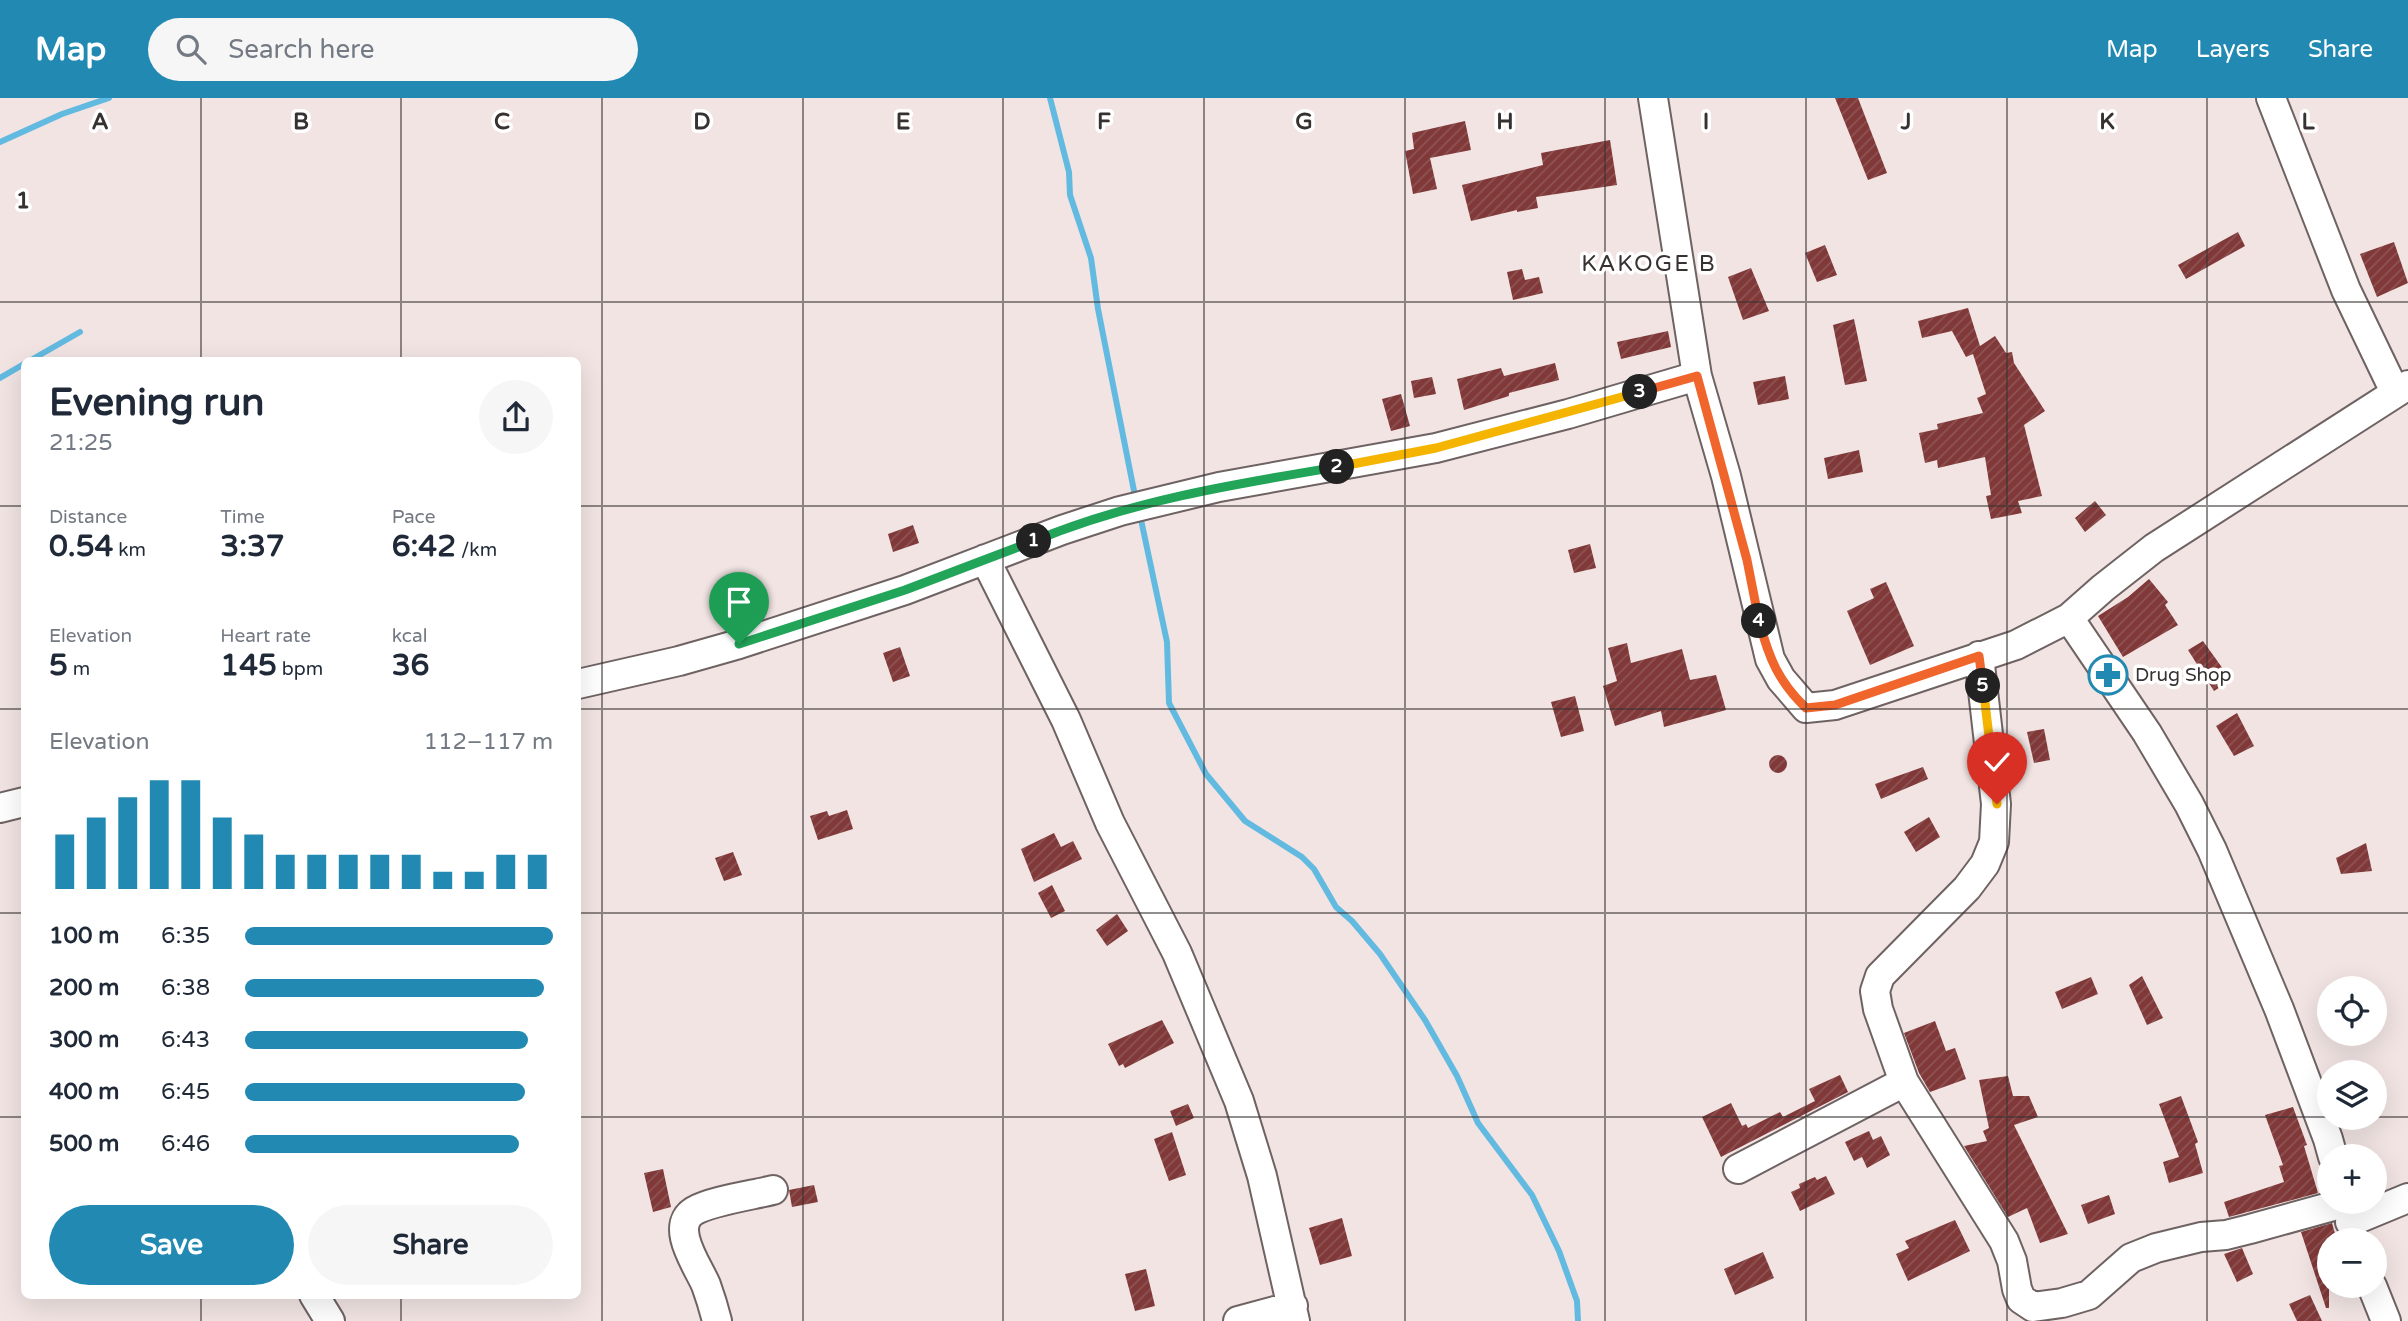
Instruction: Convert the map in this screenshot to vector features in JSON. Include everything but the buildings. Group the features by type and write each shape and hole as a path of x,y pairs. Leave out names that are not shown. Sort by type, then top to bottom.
{"street":[{"path":"1653,98 1697,376 1732,500 1770,659 1781,679 1806,708 1835,705 2015,645 2069,618 2103,587 2154,548 2401,388 2346,290 2271,98"},
{"path":"581,683 739,644 905,590 1062,530 1150,503 1219,487 1436,448 1568,414 1697,376"},
{"path":"985,559 1066,720 1110,823 1177,953 1233,1088 1262,1175 1294,1314 1238,1321"},
{"path":"2069,618 2147,733 2213,850 2279,1009 2329,1144"},
{"path":"1979,656 1997,804 1994,842 1985,864 1967,888 1880,976 1875,991 1878,1009 1904,1082 2004,1241 2021,1299 2033,1307 2062,1303 2089,1294 2131,1258 2156,1248 2201,1237 2349,1217 2408,1198"},
{"path":"0,808 21,804"},
{"path":"1738,1169 1904,1082"},
{"path":"717,1321 707,1287 686,1244 684,1226 692,1212 706,1206 773,1191"},
{"path":"2377,1298 2386,1321"},
{"path":"316,1299 330,1321"}],"waterway":[{"path":"0,142 62,114 109,98"},
{"path":"1050,98 1069,172 1070,195 1091,258 1098,309 1136,501"},
{"path":"36,357 80,332"},
{"path":"0,378 21,366"},
{"path":"1140,515 1167,642 1169,703 1206,774 1245,821 1302,857 1314,869 1336,907 1352,921 1380,954 1425,1020 1457,1076 1478,1123 1532,1195 1559,1251 1577,1301 1578,1321"}],"place":[{"name":"Drug Shop","path":"2108,675"}],"district":[{"name":"KAKOGE B","path":"1649,264"}],"route":[{"path":"739,644 905,590 1062,530 1121,511 1219,487 1436,448 1568,414 1697,376 1726,476 1759,621 1770,659 1781,679 1806,708 1822,707 1897,686 1979,656 1997,804"}]}
